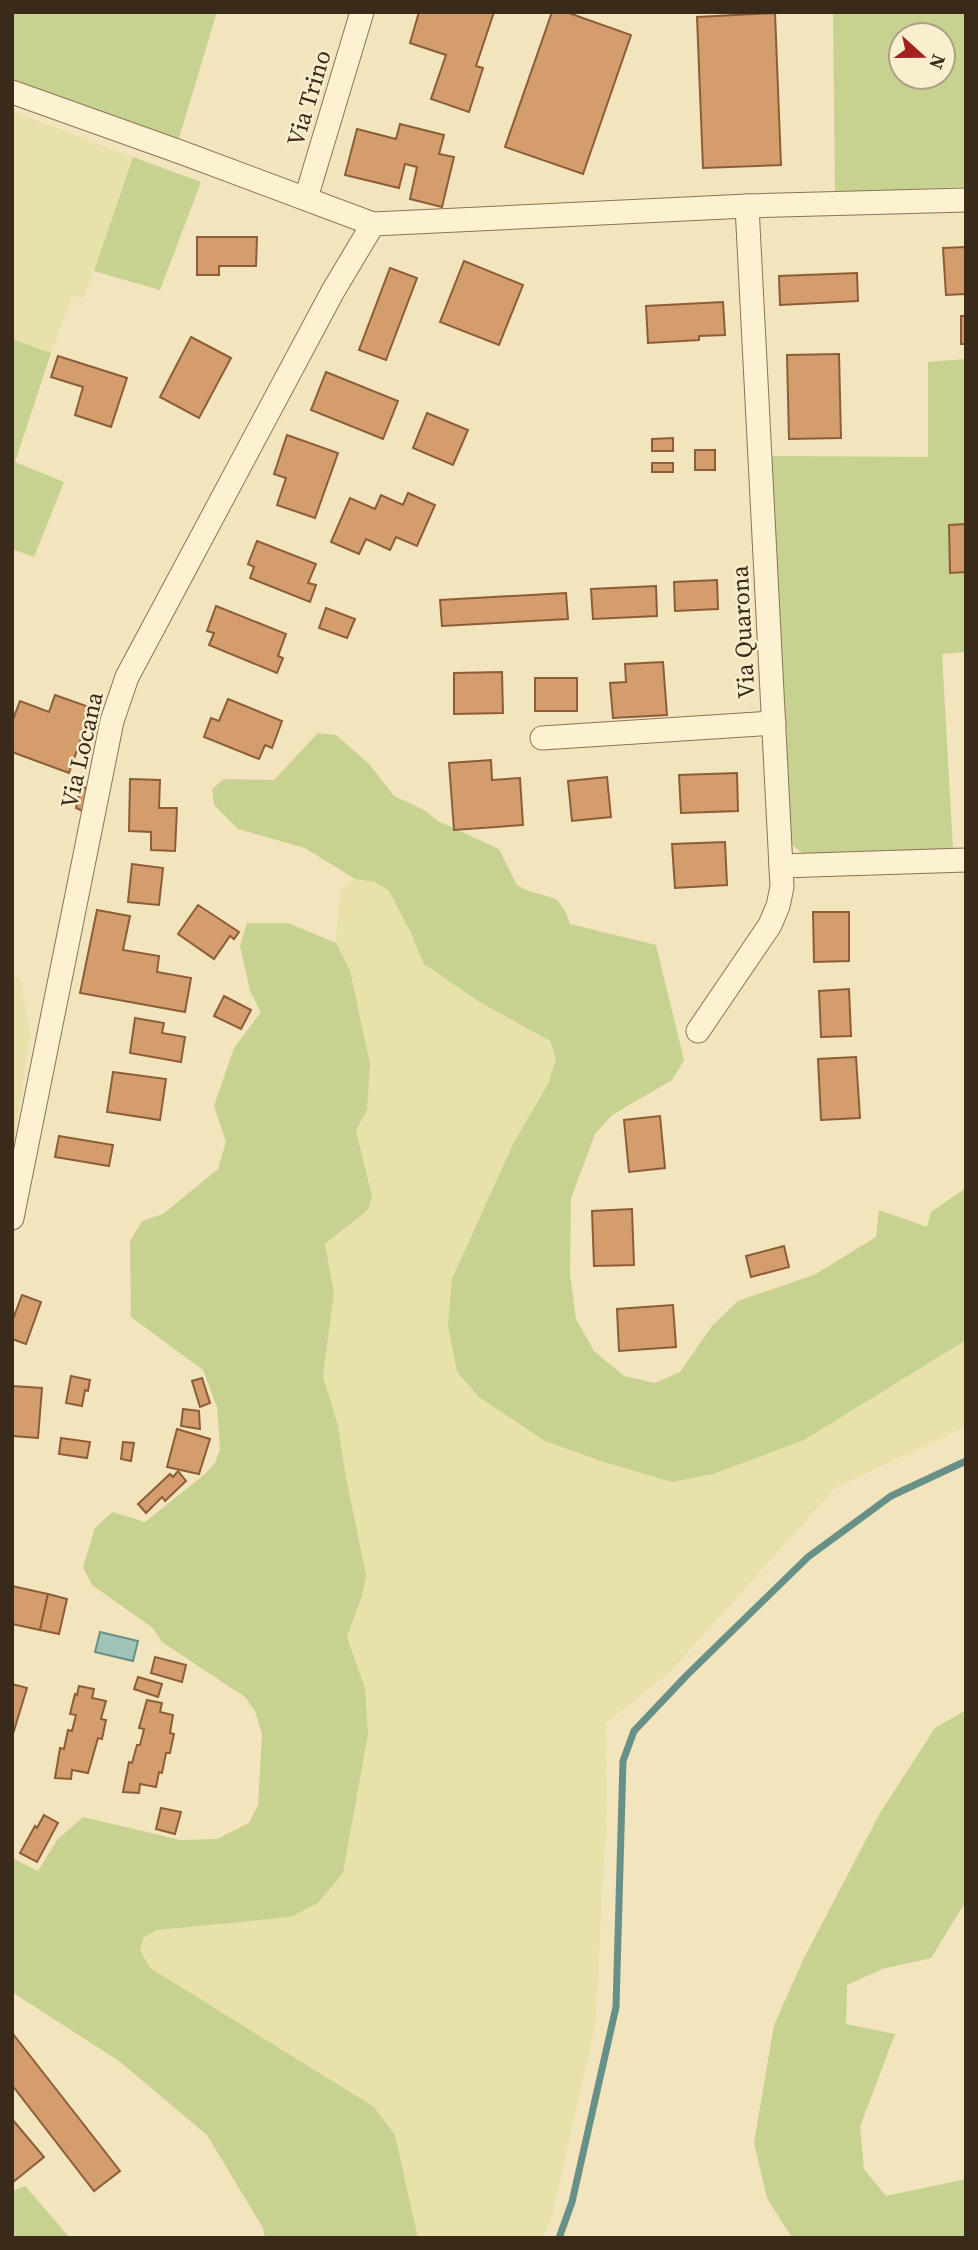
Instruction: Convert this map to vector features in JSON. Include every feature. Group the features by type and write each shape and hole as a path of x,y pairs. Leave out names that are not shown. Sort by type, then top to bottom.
{"street":[{"name":"Via Trino","path":"306,198 362,12"},
{"path":"12,92 373,224 747,206 966,200"},
{"name":"Via Quarona","path":"698,1031 765,933 775,915 781,895 747,206"},
{"name":"Via Locana","path":"12,1217 119,697 127,677 333,291 373,224"},
{"path":"542,738 774,723"},
{"path":"781,866 966,860"}],"shaded area":[{"path":"12,111 133,157 84,298 72,296 51,353 12,339"},
{"path":"355,879 375,882 390,891 424,964 481,1003 549,1041 556,1059 548,1084 513,1144 452,1279 448,1326 804,1440 966,1340 966,1426 835,1488 671,1671 605,1724 607,1807 595,2026 552,2216 543,2238 418,2238 395,2135 150,1968 140,1950 144,1937 157,1930 291,1917 318,1903 343,1873 368,1734 365,1688 347,1637 362,1596 338,1426 323,1376 334,1293 325,1244 368,1211 370,1183 356,1130 367,1110 350,971 336,943 340,891"},
{"path":"12,976 20,979 30,1034 12,1156"}],"green space":[{"path":"12,12 217,12 178,141 12,79"},
{"path":"833,12 966,12 966,187 835,192"},
{"path":"133,157 201,182 160,290 94,271"},
{"path":"12,339 51,353 15,462 64,482 34,557 12,549"},
{"path":"966,359 966,652 942,654 953,850 807,857 788,841 770,456 928,457 928,362"},
{"path":"318,733 336,735 369,764 394,796 424,810 438,821 499,849 517,885 556,899 570,924 656,945 684,1060 672,1080 612,1115 595,1134 571,1198 570,1274 576,1319 594,1351 624,1376 655,1383 680,1372 712,1326 738,1301 814,1275 876,1237 879,1210 927,1227 931,1212 966,1188 966,1340 804,1440 713,1474 672,1482 545,1441 479,1397 457,1372 448,1326 452,1279 513,1144 548,1084 556,1059 550,1041 481,1003 424,964 389,891 375,882 355,879 305,848 238,829 214,805 212,789 224,779 274,780"},
{"path":"247,923 288,923 336,943 350,971 370,1064 367,1110 356,1130 372,1196 368,1210 325,1244 334,1293 323,1376 338,1426 366,1575 362,1596 347,1637 365,1688 368,1734 343,1873 318,1903 291,1917 157,1930 144,1937 140,1950 150,1968 374,2107 395,2135 418,2238 265,2238 263,2228 207,2135 119,2061 12,1992 12,1858 38,1871 57,1840 83,1817 180,1840 217,1839 249,1823 258,1805 262,1734 255,1711 245,1697 162,1642 153,1628 92,1585 83,1567 95,1528 112,1512 145,1522 205,1474 215,1463 220,1450 217,1407 203,1370 131,1317 130,1241 142,1221 163,1214 218,1169 226,1142 214,1106 234,1048 261,1012 250,991 240,946"},
{"path":"966,1710 966,1901 931,1958 882,1969 847,1985 846,2024 895,2034 860,2127 864,2169 886,2196 966,2179 966,2238 792,2238 767,2198 754,2143 774,2025 804,1958 880,1813 935,1728"},
{"path":"25,2186 70,2238 12,2238 12,2191"}],"water":[{"path":"100,1632 138,1641 133,1661 95,1652"}],"building":[{"path":"419,12 494,12 476,66 483,68 469,112 431,99 446,55 410,43"},
{"path":"552,12 566,12 631,35 583,174 505,147"},
{"path":"775,13 781,165 703,168 697,17"},
{"path":"400,124 444,135 439,154 454,157 442,207 410,199 417,167 405,164 399,188 345,175 357,129 396,139"},
{"path":"197,237 257,237 256,266 219,266 219,275 197,275"},
{"path":"966,247 966,294 946,295 943,248"},
{"path":"464,261 523,285 499,345 440,322"},
{"path":"390,268 417,278 386,360 359,350"},
{"path":"857,273 858,301 780,305 779,276"},
{"path":"723,302 725,335 699,336 699,340 648,343 646,306"},
{"path":"961,316 966,316 966,344 961,344"},
{"path":"191,337 231,358 199,418 160,397"},
{"path":"839,354 841,438 789,439 787,355"},
{"path":"58,356 127,378 111,427 75,415 83,387 51,377"},
{"path":"326,372 398,401 383,439 311,410"},
{"path":"427,413 468,430 453,465 413,448"},
{"path":"287,435 338,453 315,518 277,505 286,478 274,474"},
{"path":"673,438 673,451 652,451 652,439"},
{"path":"695,450 715,450 715,470 695,470"},
{"path":"652,463 673,463 673,472 652,472"},
{"path":"408,493 435,505 417,546 396,537 390,550 366,539 359,554 331,542 350,498 375,509 381,495 403,505"},
{"path":"966,524 966,572 950,573 949,525"},
{"path":"257,541 316,564 308,583 316,585 310,602 250,578 254,567 248,564"},
{"path":"717,580 718,609 675,611 674,582"},
{"path":"656,586 657,616 593,619 591,589"},
{"path":"566,593 568,619 442,626 440,600"},
{"path":"216,606 286,634 278,656 283,658 277,673 209,645 214,633 207,631"},
{"path":"326,608 355,619 347,638 319,628"},
{"path":"663,662 667,715 613,718 610,683 626,682 625,664"},
{"path":"502,672 503,713 454,714 454,673"},
{"path":"535,678 577,678 577,711 535,711"},
{"path":"55,695 92,708 69,773 12,752 12,722 20,701 49,712"},
{"path":"228,699 282,721 272,748 265,745 259,759 204,737 211,718 219,721"},
{"path":"491,760 492,780 520,778 523,825 454,830 449,763"},
{"path":"737,773 738,811 681,813 679,775"},
{"path":"607,777 611,817 572,821 568,781"},
{"path":"130,779 160,780 159,808 177,808 175,851 151,850 151,832 129,831"},
{"path":"81,786 92,791 87,813 76,808"},
{"path":"725,842 727,885 675,888 672,844"},
{"path":"132,864 163,868 159,905 128,902"},
{"path":"198,905 239,932 234,939 230,936 214,959 178,934"},
{"path":"97,910 130,916 123,950 159,956 157,972 191,978 185,1012 80,993"},
{"path":"813,912 849,912 849,961 814,962"},
{"path":"849,989 851,1036 821,1037 819,991"},
{"path":"224,996 251,1010 241,1029 214,1016"},
{"path":"135,1018 164,1023 162,1033 185,1037 181,1062 130,1053"},
{"path":"856,1057 860,1118 821,1120 818,1059"},
{"path":"113,1072 166,1079 160,1120 107,1112"},
{"path":"660,1116 665,1168 629,1172 624,1120"},
{"path":"59,1136 113,1145 109,1166 55,1157"},
{"path":"632,1209 634,1265 594,1266 592,1211"},
{"path":"784,1246 789,1267 751,1277 746,1256"},
{"path":"22,1295 41,1302 26,1344 12,1339 12,1322"},
{"path":"673,1305 676,1347 619,1351 617,1309"},
{"path":"71,1376 90,1380 82,1406 66,1403"},
{"path":"202,1378 210,1403 200,1407 192,1381"},
{"path":"12,1386 42,1388 38,1438 12,1436"},
{"path":"183,1409 199,1411 200,1429 181,1426"},
{"path":"177,1429 210,1439 199,1474 167,1467"},
{"path":"61,1438 90,1442 87,1458 59,1454"},
{"path":"123,1442 134,1443 131,1461 121,1459"},
{"path":"178,1471 186,1481 165,1501 162,1497 146,1513 138,1504 170,1474 173,1477"},
{"path":"12,1586 48,1594 40,1630 12,1624"},
{"path":"48,1594 67,1599 59,1634 40,1630"},
{"path":"155,1657 186,1665 182,1682 151,1673"},
{"path":"138,1677 162,1684 158,1697 134,1689"},
{"path":"12,1684 27,1688 12,1737"},
{"path":"79,1686 94,1689 92,1698 106,1701 101,1719 106,1720 102,1739 98,1738 88,1773 72,1770 71,1779 55,1778 60,1748 64,1749 68,1730 72,1731 76,1715 70,1714"},
{"path":"147,1700 162,1703 160,1712 173,1715 170,1733 174,1734 170,1753 166,1753 156,1787 140,1784 139,1793 123,1792 129,1762 132,1763 137,1745 140,1745 144,1729 139,1728"},
{"path":"161,1808 181,1812 175,1834 156,1829"},
{"path":"44,1815 58,1823 37,1862 20,1853"},
{"path":"13,2034 120,2171 94,2191 12,2085"},
{"path":"12,2119 44,2157 12,2183"}],"waterway":[{"path":"559,2238 572,2202 616,2007 623,1761 634,1731 687,1675 808,1557 891,1496 966,1461"}]}
